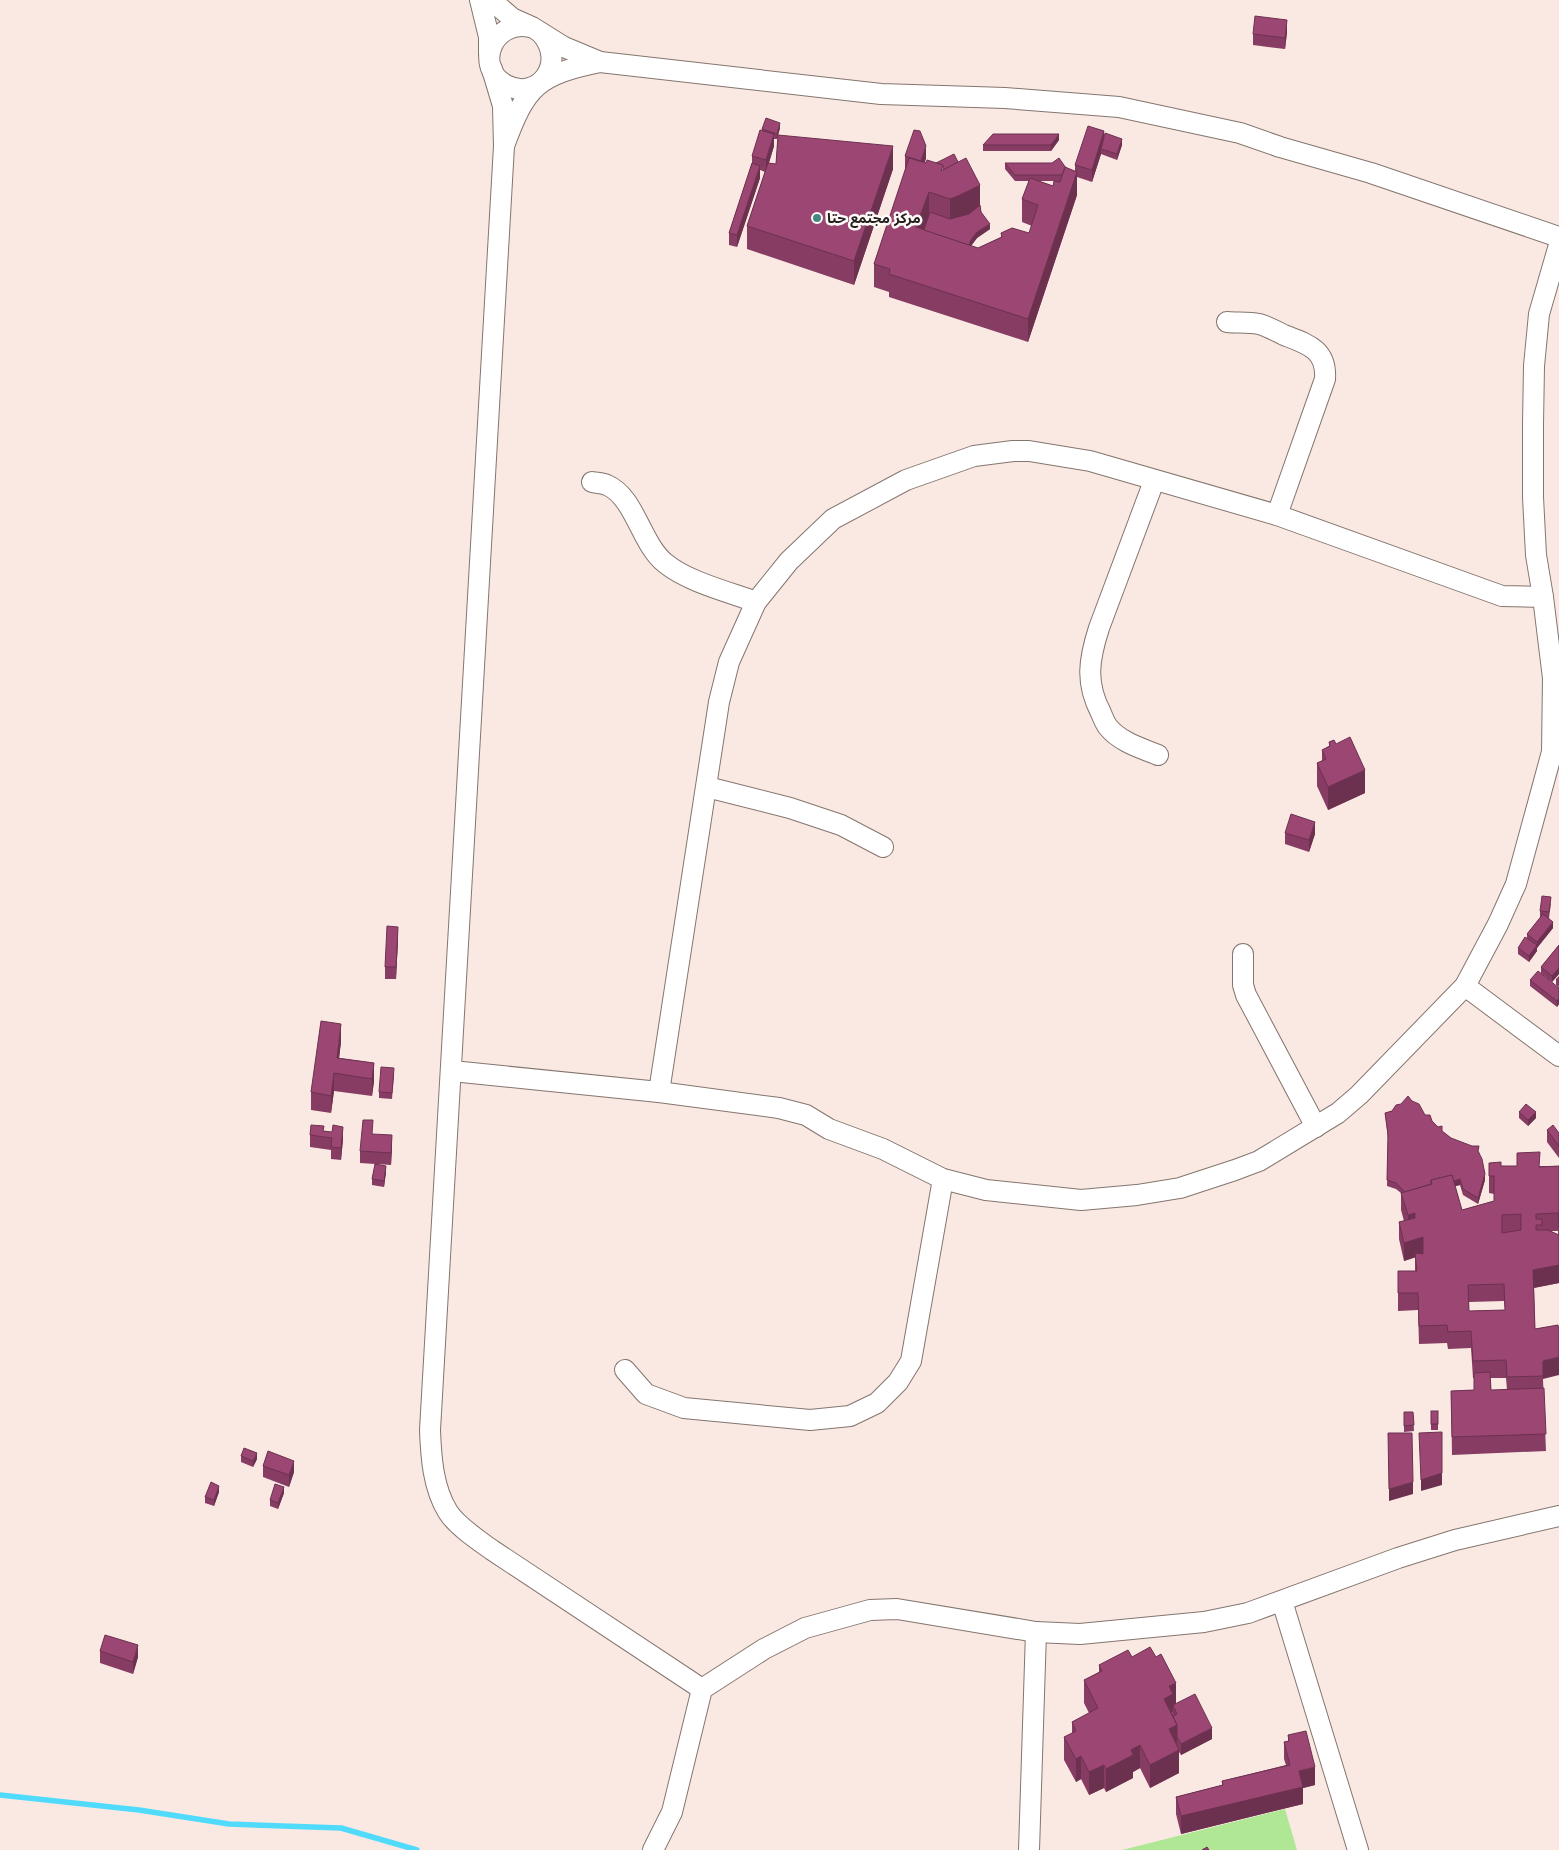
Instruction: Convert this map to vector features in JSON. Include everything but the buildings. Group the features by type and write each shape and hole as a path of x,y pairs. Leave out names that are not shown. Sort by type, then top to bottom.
{"street":[{"path":"480,0 489,37 490,63 503,106 504,146 430,1430 432,1463 448,1513 465,1530 492,1550 702,1689"},
{"path":"491,0 512,18 537,30 564,47 600,62 881,94 1005,98 1118,107 1240,133 1280,147 1371,173 1559,237"},
{"path":"504,146 522,103 535,86 550,71 553,60 548,40 537,30 522,25 503,31 493,43 490,63 497,78 515,88 535,86 565,71 600,62"},
{"path":"452,1070 659,1092 779,1108 806,1115 829,1129 883,1149 943,1178 986,1190 1081,1200 1138,1195 1180,1188 1235,1170 1259,1161 1338,1113 1359,1095 1466,986 1516,884 1552,752 1553,678 1544,597 1536,555 1533,497 1534,366 1539,314 1559,245"},
{"path":"1227,322 1260,324 1311,346 1323,360 1326,369 1325,379 1277,515"},
{"path":"659,1092 719,702 729,662 756,602 789,560 833,519 906,480 974,456 1029,451 1090,461 1277,515 1502,596 1544,597"},
{"path":"1154,481 1099,628 1091,653 1090,678 1095,702 1108,727 1131,744 1158,755"},
{"path":"592,482 608,485 624,498 648,544 664,563 682,575 756,602"},
{"path":"707,788 790,808 832,822 884,847"},
{"path":"1243,954 1243,985 1246,995 1316,1127"},
{"path":"1466,986 1559,1056"},
{"path":"625,1370 646,1394 684,1408 810,1420 850,1416 877,1403 898,1382 911,1361 943,1178"},
{"path":"653,1850 672,1812 702,1689 764,1649 805,1628 870,1610 897,1610 1036,1632 1080,1634 1204,1622 1248,1613 1398,1558 1559,1516"},
{"path":"1282,1601 1358,1850"},
{"path":"1029,1850 1036,1632"}],"green space":[{"path":"1285,1809 1297,1850 1122,1850"}],"waterway":[{"path":"0,1795 139,1810 229,1824 341,1828 417,1850"}],"place":[{"name":"مركز مجتمع حتا","path":"817,218"}]}
